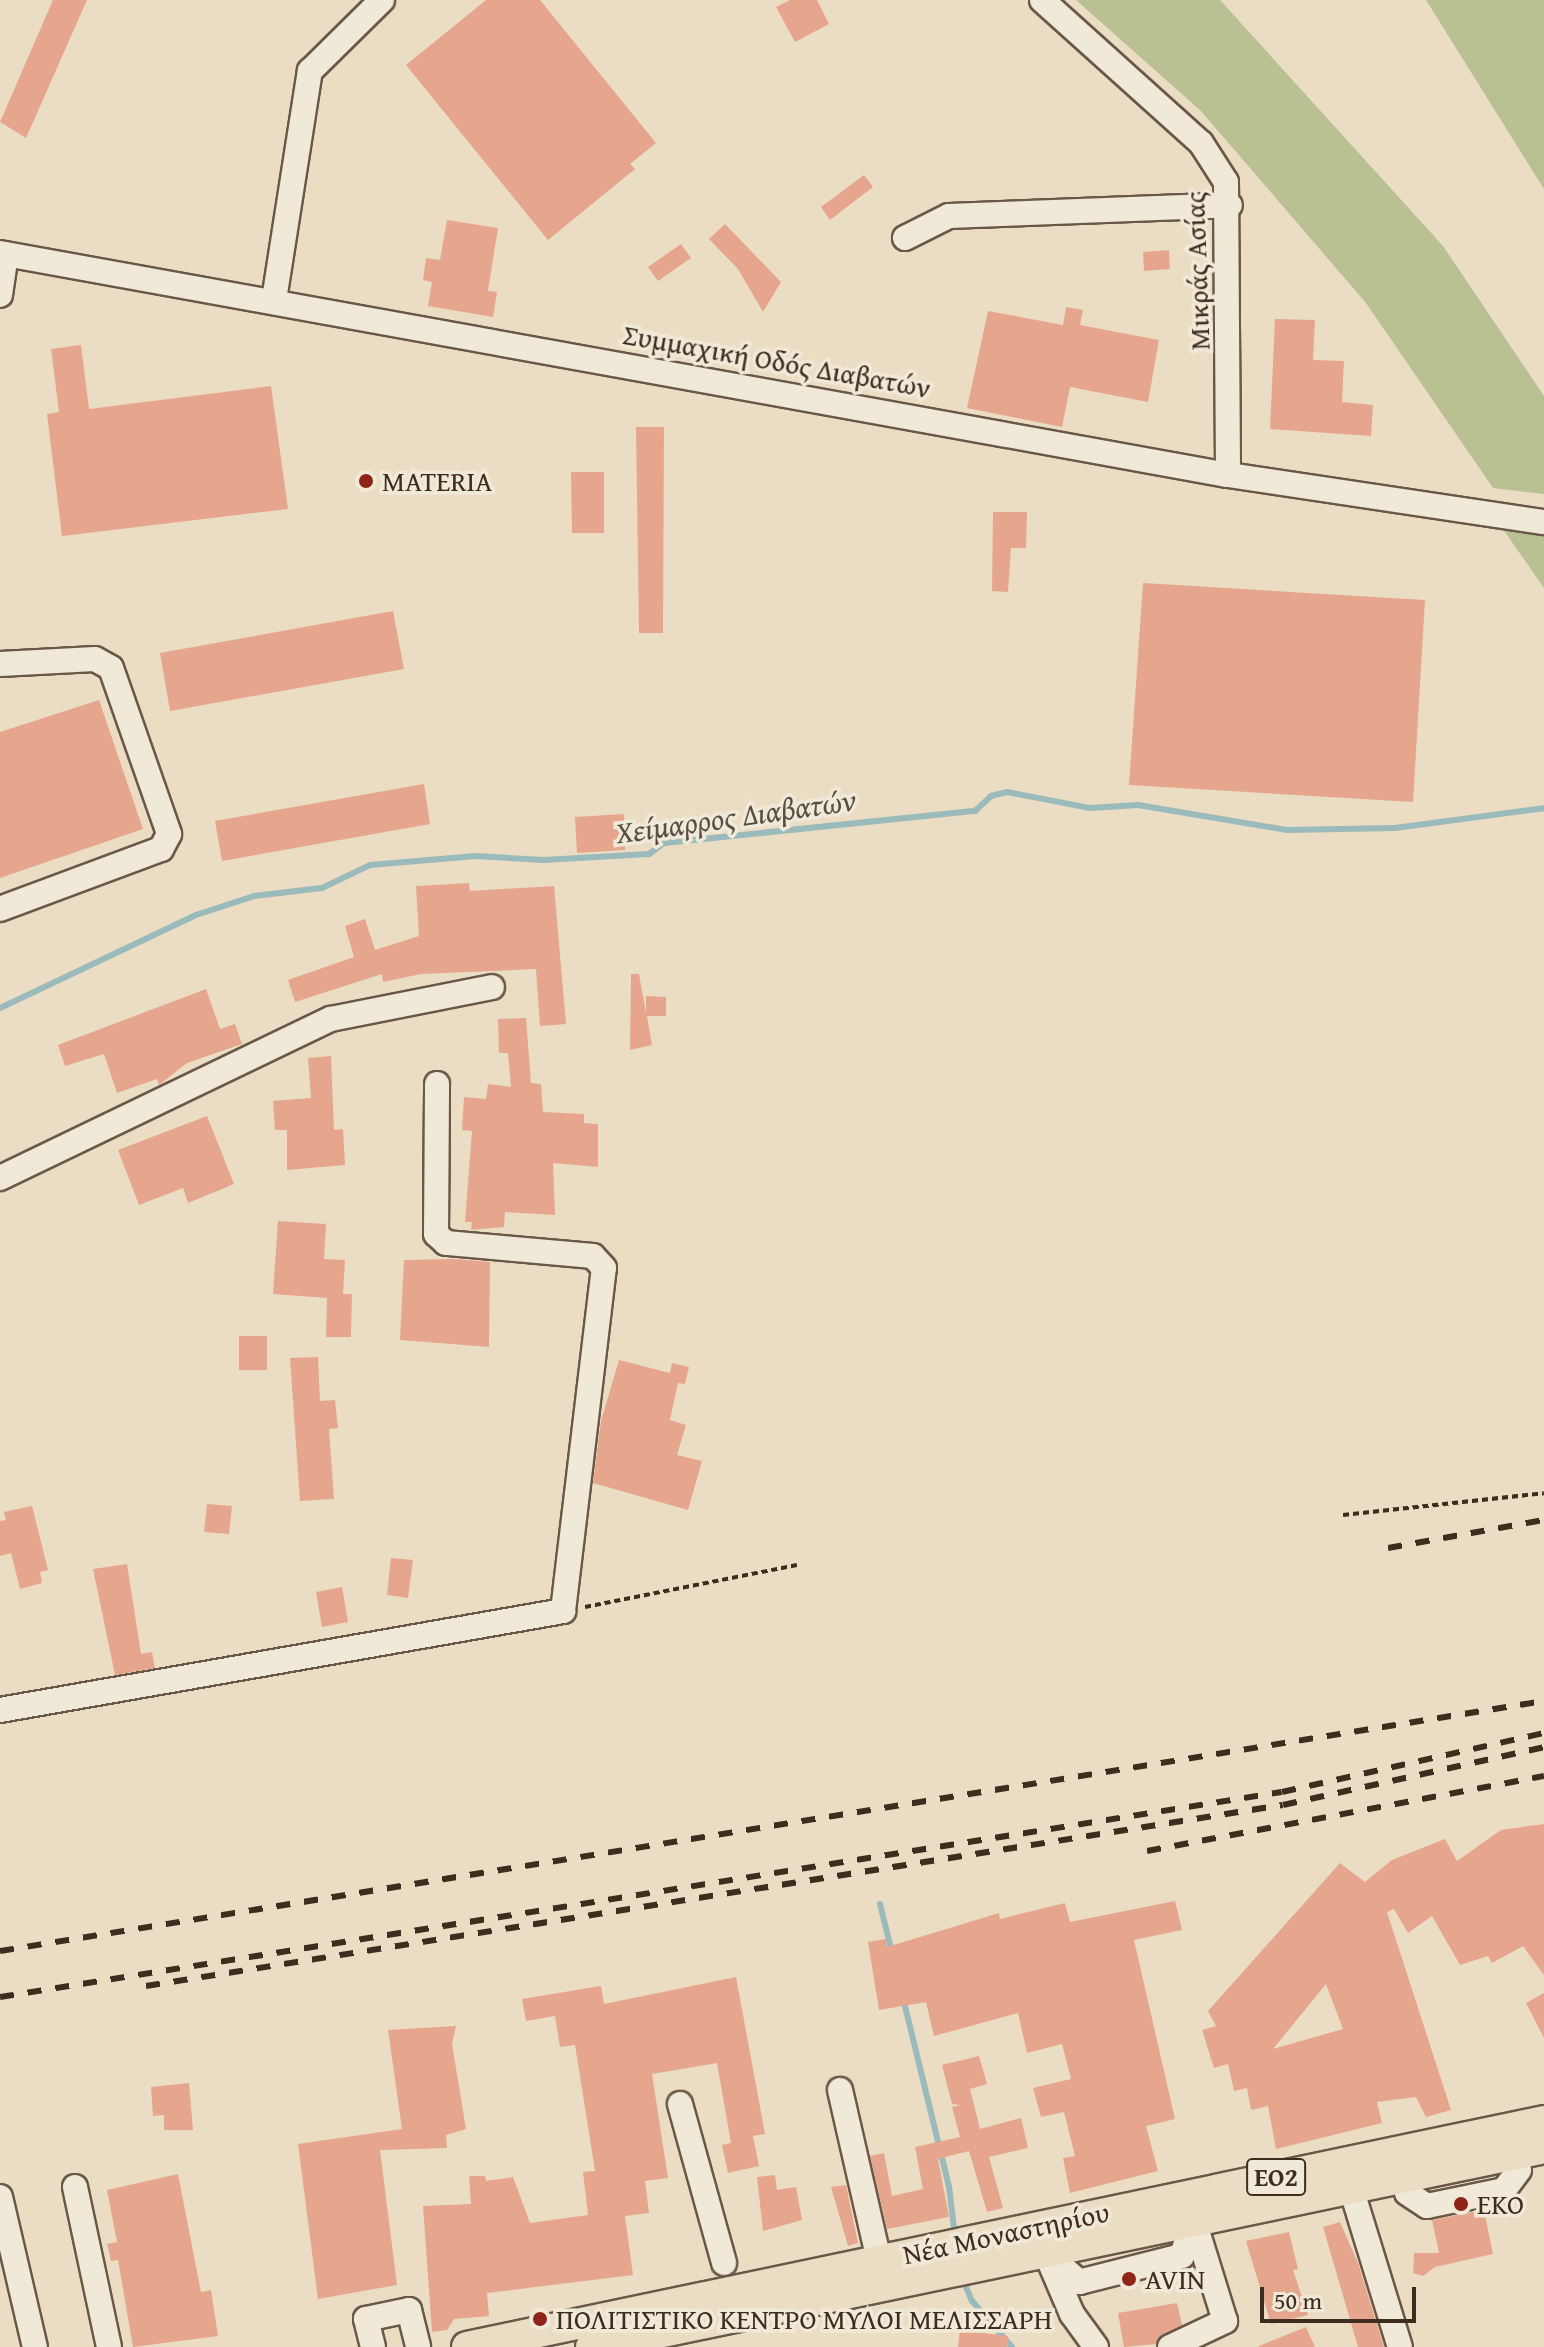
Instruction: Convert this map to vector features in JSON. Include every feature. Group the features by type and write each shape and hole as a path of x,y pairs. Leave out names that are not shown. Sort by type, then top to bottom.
{"main road":[{"name":"Νέα Μοναστηρίου","path":"591,2347 933,2278 1011,2247 1544,2121"},
{"name":"Νέα Μοναστηρίου","path":"467,2347 911,2253 1011,2247 1054,2260 1190,2232 1351,2188 1544,2148"}],"street":[{"path":"274,300 310,71 382,0"},
{"name":"Μικράς Ασίας","path":"1042,0 1201,143 1226,182 1230,205 1228,475"},
{"path":"905,238 949,216 1230,205"},
{"path":"0,295 3,253"},
{"name":"Συμμαχική Οδός Διαβατών","path":"3,253 1228,475 1544,522"},
{"path":"0,664 95,659 111,668 169,834 161,849 0,909"},
{"path":"0,1178 331,1019 492,987"},
{"path":"0,1710 563,1611 604,1268 593,1256 446,1243 432,1224 437,1084"},
{"path":"840,2090 879,2260"},
{"path":"680,2104 724,2263"},
{"path":"1407,2193 1427,2206 1504,2190 1519,2170"},
{"path":"75,2187 109,2347"},
{"path":"1351,2188 1400,2347"},
{"path":"0,2197 35,2347"},
{"path":"1170,2347 1225,2321 1190,2232"},
{"path":"1054,2260 1072,2314 1096,2347"},
{"path":"372,2341 366,2319 409,2310 416,2337"}],"path":[{"path":"1343,1515 1544,1493"},
{"path":"563,1611 797,1565"}],"green space":[{"path":"1076,0 1220,0 1443,246 1544,396 1544,494 1493,488 1366,303 1201,111"},
{"path":"1426,0 1544,0 1544,189"},
{"path":"1500,525 1544,529 1544,588"}],"building":[{"path":"53,0 87,0 26,138 0,122"},
{"path":"486,0 540,0 656,143 630,164 635,169 548,240 406,65"},
{"path":"790,0 817,0 829,24 795,42 776,7"},
{"path":"864,175 873,187 830,220 821,207"},
{"path":"447,220 498,228 488,291 497,292 493,317 428,306 432,282 423,280 426,258 440,260"},
{"path":"725,224 781,282 763,312 738,269 709,239"},
{"path":"681,244 691,258 658,281 648,267"},
{"path":"1169,250 1170,269 1144,271 1143,252"},
{"path":"1066,307 1083,310 1080,325 1159,340 1148,402 1070,387 1062,427 967,408 988,311 1063,325"},
{"path":"1275,319 1315,320 1313,360 1344,361 1342,402 1373,405 1371,436 1270,429"},
{"path":"81,345 89,409 271,386 288,509 62,536 47,414 59,412 51,349"},
{"path":"636,427 664,427 663,633 639,633"},
{"path":"571,472 604,472 604,533 572,533"},
{"path":"993,512 1027,512 1026,548 1011,548 1008,592 992,591"},
{"path":"1143,583 1425,600 1413,802 1129,785"},
{"path":"393,611 404,669 170,711 160,653"},
{"path":"99,700 143,829 0,878 0,732"},
{"path":"424,784 430,824 222,861 215,821"},
{"path":"624,814 625,850 577,853 575,817"},
{"path":"469,883 470,891 554,886 566,1024 540,1026 536,969 421,974 383,982 382,974 295,1002 288,980 354,957 345,926 365,919 375,950 419,936 416,886"},
{"path":"631,974 639,974 646,1013 646,996 666,997 666,1016 647,1016 652,1045 630,1050"},
{"path":"206,989 220,1029 235,1024 242,1044 187,1063 159,1085 157,1079 117,1093 104,1054 65,1066 58,1045"},
{"path":"526,1018 531,1083 541,1084 543,1112 584,1114 584,1123 598,1124 598,1167 553,1163 555,1215 505,1212 504,1227 471,1230 472,1222 465,1222 472,1131 462,1130 464,1097 486,1099 488,1084 511,1087 508,1053 499,1053 498,1019"},
{"path":"331,1056 334,1130 343,1129 345,1165 287,1170 287,1130 275,1130 273,1101 311,1098 308,1058"},
{"path":"207,1116 234,1184 188,1203 183,1188 139,1205 118,1150"},
{"path":"278,1221 326,1224 324,1259 345,1260 343,1294 352,1294 351,1337 326,1337 327,1298 273,1294"},
{"path":"404,1260 490,1262 489,1347 400,1340"},
{"path":"239,1336 267,1336 267,1370 239,1370"},
{"path":"318,1357 320,1401 335,1400 338,1428 329,1429 334,1499 300,1501 290,1358"},
{"path":"619,1360 670,1373 672,1363 689,1367 685,1384 678,1383 670,1420 686,1425 677,1455 702,1461 688,1510 593,1483 601,1421"},
{"path":"207,1504 232,1506 229,1534 204,1532"},
{"path":"32,1506 48,1570 40,1572 42,1583 20,1589 11,1553 0,1556 0,1521 6,1520 4,1512"},
{"path":"391,1558 413,1560 408,1598 387,1595"},
{"path":"127,1564 141,1654 152,1652 155,1668 115,1675 93,1569"},
{"path":"342,1587 348,1622 322,1627 316,1592"},
{"path":"1544,1824 1544,1975 1523,1946 1492,1963 1488,1956 1460,1965 1432,1916 1408,1933 1394,1909 1387,1912 1451,2110 1426,2117 1416,2097 1377,2102 1382,2123 1276,2149 1268,2106 1251,2110 1247,2088 1234,2091 1228,2064 1214,2068 1202,2030 1216,2026 1208,2011 1340,1863 1365,1882 1392,1860 1445,1839 1457,1861 1501,1830","holes":["1326,1984 1343,2029 1273,2049"]},
{"path":"1175,1901 1182,1930 1134,1940 1175,2119 1146,2126 1158,2171 1070,2193 1063,2158 1075,2156 1064,2112 1041,2117 1033,2088 1071,2079 1062,2044 1027,2053 1018,2013 934,2036 926,2002 879,2010 868,1942 886,1939 887,1947 999,1913 1000,1919 1065,1903 1070,1922"},
{"path":"736,1977 765,2134 753,2136 759,2166 728,2173 722,2145 731,2143 717,2063 652,2074 668,2178 645,2181 649,2213 625,2216 633,2275 487,2293 489,2316 454,2319 447,2330 432,2332 423,2206 471,2204 469,2176 485,2176 486,2181 513,2177 530,2223 588,2215 583,2172 595,2171 575,2045 560,2047 555,2016 526,2021 522,1999 601,1986 604,2004"},
{"path":"1544,1993 1544,2038 1526,2003"},
{"path":"456,2026 452,2044 466,2129 446,2135 447,2148 380,2150 397,2285 318,2299 298,2144 402,2129 388,2030"},
{"path":"979,2056 987,2084 970,2089 980,2129 1021,2118 1028,2148 989,2157 1003,2208 987,2212 969,2151 938,2159 949,2217 887,2229 870,2156 884,2153 892,2196 923,2189 915,2147 960,2137 952,2107 960,2105 952,2104 942,2065"},
{"path":"189,2083 193,2130 164,2130 164,2115 153,2116 151,2087"},
{"path":"178,2174 201,2292 211,2290 218,2336 133,2347 118,2260 111,2261 107,2244 117,2242 107,2190"},
{"path":"775,2175 777,2190 796,2187 802,2220 763,2231 757,2177"},
{"path":"846,2185 858,2243 848,2246 831,2187"},
{"path":"1484,2210 1493,2254 1435,2267 1423,2276 1413,2273 1414,2253 1439,2253 1432,2220"},
{"path":"1340,2222 1358,2263 1384,2347 1358,2347 1323,2227"},
{"path":"1289,2232 1298,2269 1293,2270 1308,2315 1271,2324 1246,2241"},
{"path":"1177,2303 1182,2325 1156,2344 1124,2347 1118,2313"},
{"path":"1306,2327 1315,2347 1259,2347 1259,2346"},
{"path":"960,2330 1008,2336 1007,2347 958,2347"}],"waterway":[{"name":"Χείμαρρος Διαβατών","path":"0,1008 196,915 254,896 322,888 370,865 476,856 544,860 649,854 664,843 975,811 991,796 1007,792 1090,808 1138,805 1288,830 1395,828 1544,808"},
{"path":"880,1904 892,1953"},
{"path":"903,1998 949,2186 955,2237"},
{"path":"963,2280 972,2301 1012,2347"}],"railway":[{"path":"1388,1548 1544,1520"},
{"path":"0,1951 1544,1701"},
{"path":"0,1997 1282,1792 1544,1733"},
{"path":"146,1986 1283,1805 1544,1747"},
{"path":"1147,1851 1544,1776"}],"place":[{"name":"MATERIA","path":"366,481"},
{"name":"EKO","path":"1461,2204"},
{"name":"AVIN","path":"1129,2279"},
{"name":"ΠΟΛΙΤΙΣΤΙΚΟ ΚΕΝΤΡΟ ΜΥΛΟΙ ΜΕΛΙΣΣΑΡΗ","path":"540,2319"}]}
